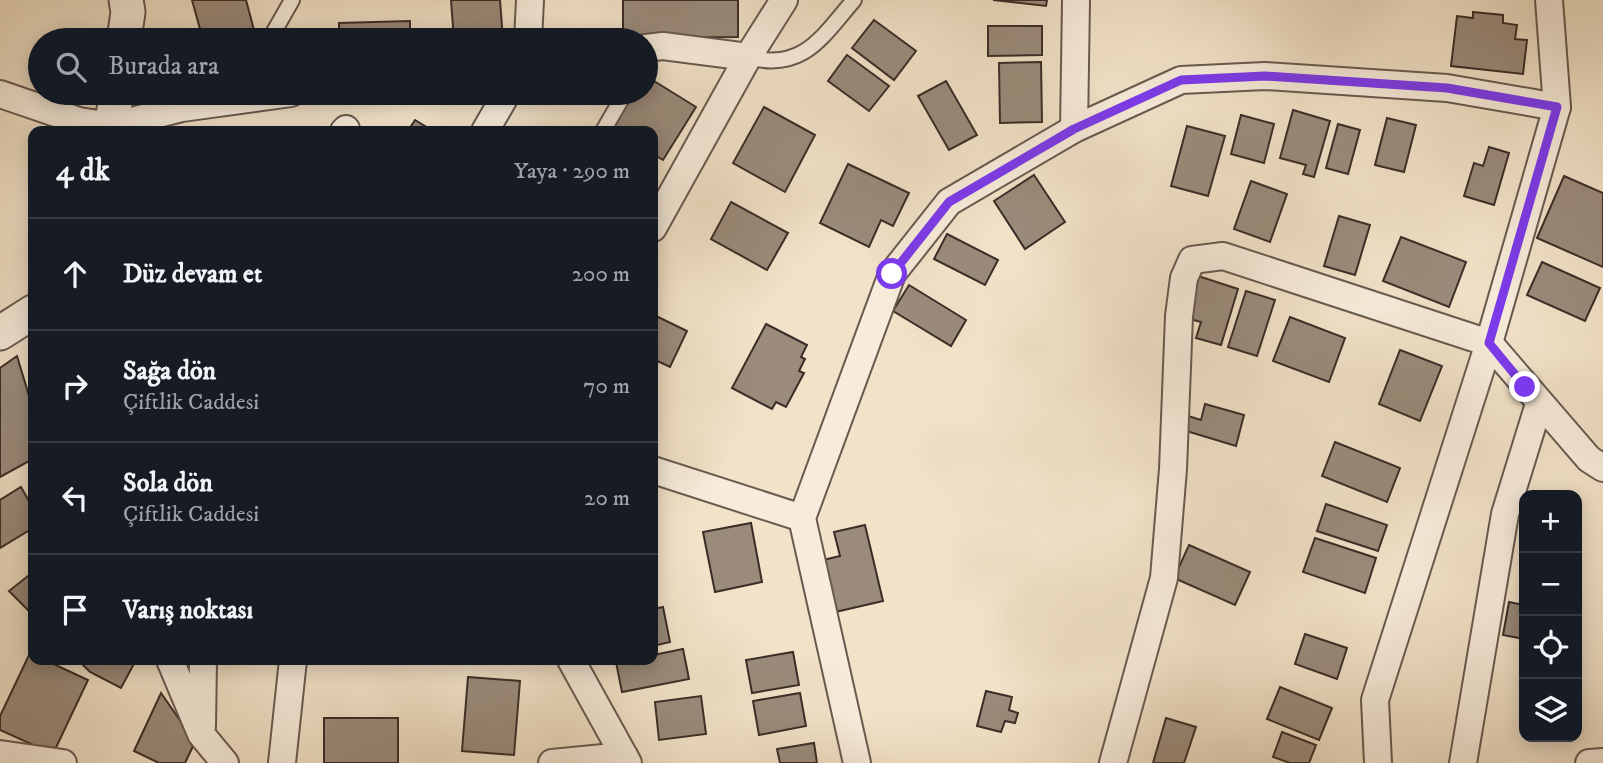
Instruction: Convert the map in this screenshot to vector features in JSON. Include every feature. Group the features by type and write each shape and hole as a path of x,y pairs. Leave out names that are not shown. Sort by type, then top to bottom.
{"street":[{"path":"126,0 128,12 126,28"},
{"path":"529,28 530,0"},
{"path":"658,219 748,57 784,0"},
{"path":"1074,129 1076,0"},
{"path":"1378,763 1375,701 1489,343 1557,107 1549,0"},
{"path":"658,47 748,57"},
{"path":"858,763 803,519 892,274 949,202 1074,129 1181,80 1265,76 1447,88 1557,107"},
{"path":"0,94 28,104"},
{"path":"32,105 99,126"},
{"path":"112,126 115,105"},
{"path":"121,126 181,108 203,105"},
{"path":"488,126 500,105"},
{"path":"1113,763 1164,579 1173,469 1179,316 1184,278 1192,260 1223,256 1489,343 1589,459 1603,468"},
{"path":"0,333 28,315"},
{"path":"1463,763 1505,514 1539,404"},
{"path":"658,472 803,519"},
{"path":"172,665 201,734 225,763"},
{"path":"201,734 203,665"},
{"path":"282,763 292,665"},
{"path":"552,763 626,759 574,665"},
{"path":"0,754 63,763"},
{"path":"1589,763 1603,762"}],"lane":[{"path":"276,28 292,0"},
{"path":"748,57 782,60 813,48 854,0"},
{"path":"606,126 618,105"}],"building":[{"path":"192,0 246,0 253,28 200,28"},
{"path":"451,0 500,0 502,28 453,28"},
{"path":"623,0 738,0 738,37 658,38 658,28 623,28"},
{"path":"993,0 1047,0 1046,6"},
{"path":"1473,12 1503,15 1503,23 1517,25 1515,39 1527,40 1523,74 1451,66 1457,16 1473,18"},
{"path":"874,20 916,51 894,80 852,48"},
{"path":"410,21 410,28 339,28 339,23"},
{"path":"988,26 1042,26 1042,55 988,56"},
{"path":"847,55 889,86 869,111 828,81"},
{"path":"1041,62 1042,122 1000,123 999,63"},
{"path":"946,81 977,135 949,150 918,96"},
{"path":"658,83 696,107 663,160 658,157 658,126 608,126 621,105 658,105"},
{"path":"764,107 815,135 785,192 733,163"},
{"path":"1293,110 1330,121 1314,177 1303,174 1306,165 1280,158"},
{"path":"1241,115 1274,124 1264,163 1231,154"},
{"path":"1387,118 1416,125 1404,172 1375,165"},
{"path":"415,120 425,126 411,126"},
{"path":"1338,124 1360,130 1348,174 1326,168"},
{"path":"1187,126 1225,136 1208,196 1171,186"},
{"path":"1489,147 1509,153 1494,205 1464,196 1474,163 1483,166"},
{"path":"848,164 909,193 893,226 881,220 869,247 820,223"},
{"path":"1034,175 1065,222 1025,249 994,201"},
{"path":"1564,176 1603,193 1603,267 1537,238"},
{"path":"1251,181 1287,194 1270,242 1234,229"},
{"path":"731,202 788,233 767,270 711,239"},
{"path":"1339,216 1370,225 1355,275 1324,266"},
{"path":"947,234 998,260 985,285 934,259"},
{"path":"1401,237 1466,262 1449,307 1383,281"},
{"path":"1542,262 1600,288 1585,321 1527,295"},
{"path":"1195,275 1238,289 1221,345 1196,338 1201,322 1182,317"},
{"path":"909,285 966,320 951,346 893,311"},
{"path":"1246,291 1275,300 1257,356 1228,347"},
{"path":"658,317 687,331 670,367 658,361"},
{"path":"1290,317 1345,338 1329,382 1273,361"},
{"path":"766,324 807,345 801,357 805,359 799,371 804,373 786,407 776,402 772,409 732,388"},
{"path":"1400,350 1442,366 1420,421 1379,404"},
{"path":"17,356 28,392 28,462 0,477 0,368"},
{"path":"1205,404 1244,415 1236,446 1180,429 1185,415 1201,420"},
{"path":"1335,442 1400,468 1387,502 1322,476"},
{"path":"21,487 28,499 28,531 0,548 0,500"},
{"path":"1326,504 1387,525 1378,551 1317,531"},
{"path":"751,523 762,582 715,592 703,532"},
{"path":"865,525 883,601 831,613 819,561 840,556 834,532"},
{"path":"1315,538 1376,558 1365,593 1303,572"},
{"path":"1189,545 1250,572 1235,605 1174,578"},
{"path":"28,576 28,610 9,591"},
{"path":"1509,602 1519,604 1519,638 1503,635"},
{"path":"663,607 670,642 658,645 658,608"},
{"path":"1305,634 1347,648 1337,679 1295,664"},
{"path":"683,649 689,679 622,692 617,665 658,665 658,654"},
{"path":"793,652 799,685 752,693 746,660"},
{"path":"28,657 28,665 56,665 88,680 53,754 0,730 0,716"},
{"path":"83,665 133,665 121,688 90,672"},
{"path":"468,677 520,681 514,755 462,751"},
{"path":"1280,687 1332,708 1319,740 1267,719"},
{"path":"986,691 1012,697 1009,710 1018,713 1015,723 1005,721 1001,732 977,726"},
{"path":"161,693 195,742 185,763 159,763 134,751"},
{"path":"800,693 806,726 759,735 753,701"},
{"path":"701,696 706,734 659,740 655,702"},
{"path":"324,718 398,718 398,763 324,763"},
{"path":"1166,718 1196,727 1184,763 1153,763"},
{"path":"1282,732 1316,745 1309,763 1290,763 1273,757"},
{"path":"814,743 817,763 780,763 777,749"}],"route":[{"path":"892,274 949,202 1074,129 1181,80 1265,76 1447,88 1557,107 1489,343 1525,387"}]}
